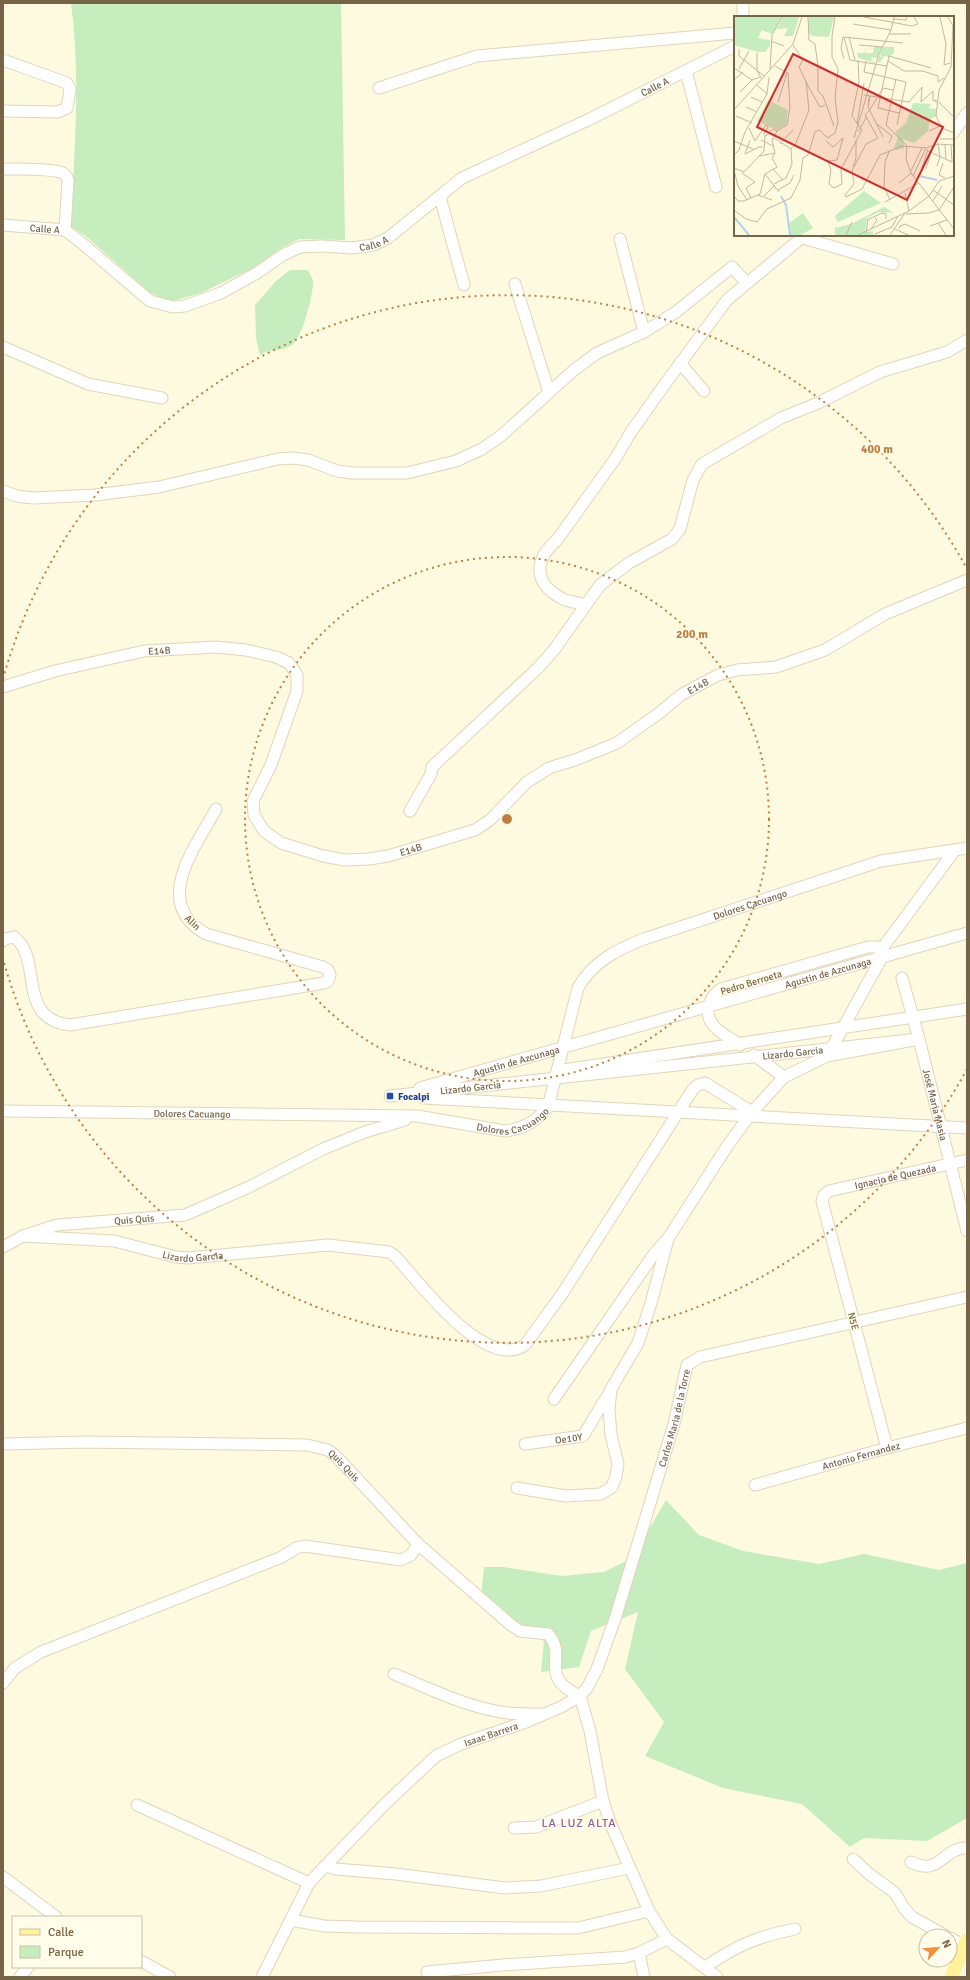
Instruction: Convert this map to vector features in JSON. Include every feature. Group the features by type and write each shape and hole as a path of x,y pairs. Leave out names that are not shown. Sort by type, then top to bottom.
{"main road":[{"path":"950,1977 966,1943"}],"street":[{"path":"743,3 743,16"},
{"path":"379,88 477,56 734,33"},
{"name":"Calle A","path":"3,227 16,225 65,230 150,301 160,305 172,307 200,302 221,293 257,273 283,255 300,247 322,246 352,248 373,245 388,238 462,178 590,119 734,47"},
{"path":"3,60 67,84 70,90 67,108 58,112 3,111"},
{"path":"686,71 716,187"},
{"path":"954,132 967,113"},
{"path":"3,169 62,172 68,180 65,230"},
{"path":"440,197 464,285"},
{"path":"586,605 566,600 548,589 540,578 539,565 546,550 557,540 611,465 631,432 727,300 746,282 804,237 893,264"},
{"path":"620,239 644,332"},
{"path":"3,491 16,496 33,498 95,496 159,487 263,462 293,458 308,460 337,471 353,473 407,473 456,461 482,449 502,435 574,370 597,353 644,332 676,312 732,267 746,282"},
{"path":"515,284 550,392"},
{"path":"410,811 431,774 432,767 538,668 600,585 629,563 672,539 680,529 693,480 702,464 781,418 818,403 880,372 947,352 967,340"},
{"path":"3,347 88,384 162,398"},
{"path":"680,363 704,391"},
{"name":"E14B","path":"3,687 55,671 144,651 216,647 246,650 276,657 289,664 297,675 297,690 271,765 253,801 254,815 264,831 281,843 323,856 345,860 369,859 388,856 475,830 490,820 527,782 549,768 575,760 617,742 658,714 681,695 700,684 737,670 776,667 819,653 885,614 967,580"},
{"name":"Alin","path":"3,941 14,937 23,946 37,1002 48,1019 57,1023 70,1024 324,983 328,981 330,976 328,970 322,967 206,934 197,929 182,912 178,895 182,872 216,809"},
{"name":"Dolores Cacuango","path":"3,1111 417,1116 505,1132 531,1123 541,1116 549,1105 578,988 581,982 607,956 628,945 881,861 967,848"},
{"path":"829,1052 881,954 955,850"},
{"name":"Agustin de Azcunaga","path":"881,954 967,933"},
{"name":"Pedro Berroeta","path":"709,1006 711,998 721,989 868,947 877,947 881,954"},
{"name":"José Maria Masia","path":"902,978 919,1039 967,1232"},
{"path":"709,1006 710,1021 715,1027 784,1077"},
{"name":"Agustin de Azcunaga","path":"390,1096 709,1006"},
{"name":"Lizardo Garcia","path":"390,1096 556,1074 738,1043 967,1009"},
{"name":"Lizardo Garcia","path":"556,1074 756,1056 829,1052 919,1039"},
{"name":"Lizardo Garcia","path":"554,1399 654,1254 669,1236 726,1148 751,1114 784,1077 829,1052"},
{"name":"Lizardo Garcia","path":"23,1236 114,1241 176,1257 188,1258 328,1245 389,1252 395,1256 431,1297 470,1333 496,1348 511,1350 519,1349 525,1344 562,1294 693,1089 698,1085 705,1083 751,1114"},
{"path":"390,1096 679,1112 751,1114 967,1128"},
{"name":"Quis Quis","path":"3,1247 9,1242 23,1236 57,1225 184,1215 249,1187 324,1149 358,1134 417,1116"},
{"name":"Ignacio de Quezada","path":"824,1196 829,1191 967,1160"},
{"name":"N5E","path":"824,1196 822,1201 823,1208 887,1448"},
{"path":"517,1488 566,1496 601,1494 612,1486 616,1476 618,1464 611,1436 609,1409 611,1389 638,1343 652,1303 669,1236"},
{"name":"Carlos Maria de la Torre","path":"580,1696 587,1688 597,1669 608,1640 674,1424 687,1365 700,1357 967,1297"},
{"name":"Oe10Y","path":"525,1444 583,1436 611,1389"},
{"name":"Antonio Fernandez","path":"755,1485 887,1448 967,1428"},
{"name":"Quis Quis","path":"3,1444 84,1442 317,1446 328,1450 337,1457 418,1544 511,1625 520,1631 548,1634 554,1640 556,1648 555,1673 567,1690 580,1696"},
{"path":"3,1683 15,1668 41,1652 282,1557 296,1548 316,1547 401,1560 411,1555 418,1544"},
{"path":"394,1674 447,1697 485,1708 508,1713 545,1714"},
{"path":"580,1696 590,1731 603,1801 629,1868 649,1911 667,1939 717,1977"},
{"name":"Isaac Barrera","path":"262,1977 309,1883 385,1804 436,1756 461,1744 526,1722 580,1696"},
{"path":"514,1828 536,1827 603,1801"},
{"path":"138,1805 309,1883"},
{"path":"911,1862 921,1867 929,1866 941,1861 954,1851 967,1848"},
{"path":"853,1859 868,1873 895,1893 904,1908 912,1917 932,1928"},
{"path":"325,1866 336,1869 396,1874 505,1888 541,1886 629,1868"},
{"path":"3,1877 55,1916"},
{"path":"291,1920 324,1926 357,1927 571,1928 594,1925 649,1911"},
{"path":"705,1967 739,1946 766,1935 795,1929"},
{"path":"427,1972 503,1965 625,1957 639,1953 667,1939"},
{"path":"639,1953 644,1977"},
{"path":"142,1962 170,1977"},
{"path":"20,1977 27,1968"}],"green space":[{"path":"71,3 341,3 345,240 299,239 283,247 253,268 201,293 169,302 149,292 88,238 71,227 76,115 76,59"},
{"path":"290,270 308,270 313,281 309,305 300,334 292,345 284,349 268,351 260,355 256,338 255,305 276,281"},
{"path":"666,1500 699,1535 743,1551 819,1564 864,1554 939,1570 967,1563 967,1818 927,1841 864,1838 850,1847 802,1804 723,1788 645,1756 664,1722 625,1669 638,1612 591,1631 579,1667 541,1672 544,1641 480,1606 484,1567 503,1567 562,1576 604,1572 632,1558"}],"place":[{"name":"Focalpi","path":"390,1096"}],"district":[{"name":"LA LUZ ALTA","path":"579,1823"}]}
